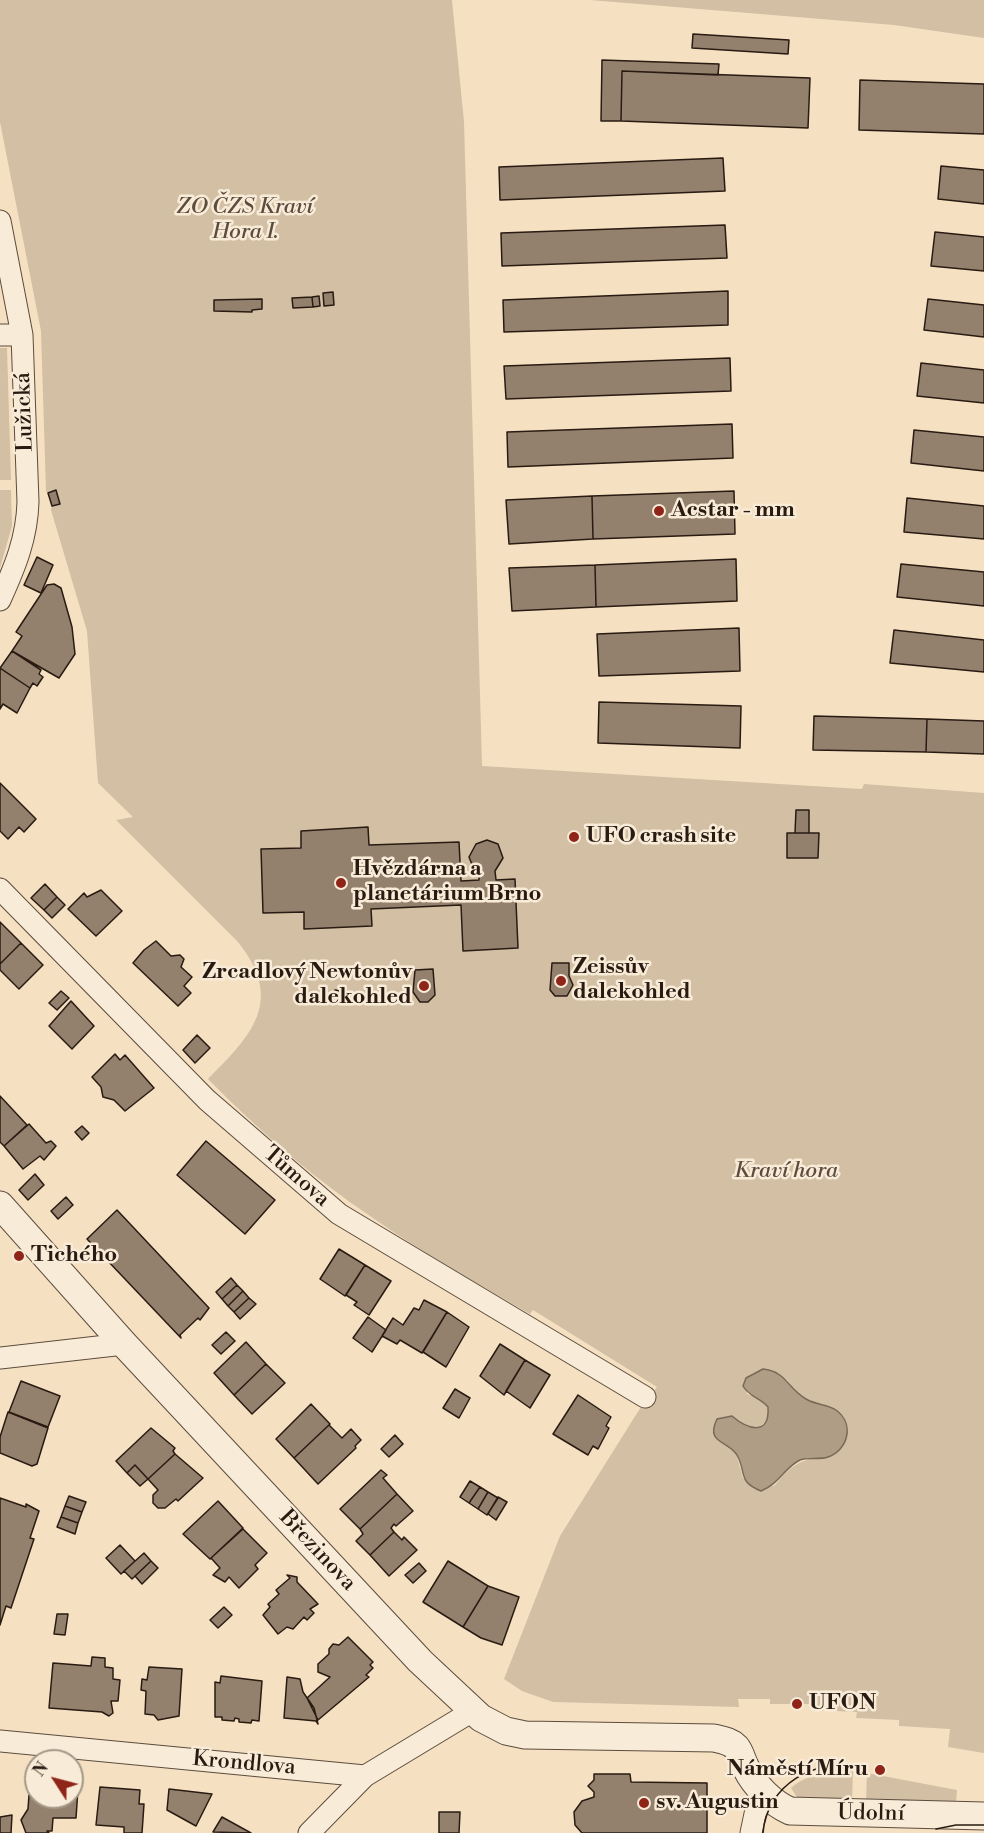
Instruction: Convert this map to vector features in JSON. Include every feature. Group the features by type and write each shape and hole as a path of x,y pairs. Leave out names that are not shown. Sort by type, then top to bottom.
{"street":[{"name":"Lužická","path":"0,221 22,335 27,529 19,556 0,600"},
{"path":"0,335 22,335"},
{"name":"Tůmova","path":"0,889 207,1100 339,1214 645,1397"},
{"name":"Březinova","path":"0,1204 124,1344 412,1653 471,1712 497,1728 525,1735 714,1738 728,1742 737,1748 750,1774 765,1793"},
{"path":"0,1358 124,1344"},
{"path":"309,1833 365,1776 471,1712"},
{"name":"Krondlova","path":"0,1741 365,1776"},
{"path":"751,1833 755,1814 765,1793"},
{"name":"Údolní","path":"765,1793 784,1808 797,1812 984,1816"}],"green space":[{"path":"0,0 452,0 464,122 482,766 862,789 864,784 984,793 984,1753 948,1747 950,1729 899,1726 899,1720 856,1718 857,1712 814,1710 813,1704 770,1704 770,1699 738,1699 739,1707 553,1702 522,1691 504,1679 560,1536 639,1410 657,1387 533,1310 530,1314 450,1268 373,1218 287,1153 208,1079 249,1032 257,1016 261,1000 259,982 252,963 238,942 116,820 133,817 98,783 87,631 51,510 52,506 60,503 57,491 48,493 46,491 41,331 0,122","holes":["753,1373 787,1380 803,1398 828,1406 827,1458 810,1459 797,1464 774,1486 743,1478 736,1453 732,1416 744,1426 752,1429 761,1426 768,1414 767,1406 762,1401 747,1394 744,1382"]},
{"path":"590,0 984,0 984,38 894,25"},
{"path":"0,348 7,348 11,480 0,480"},
{"path":"0,490 11,490 12,526 0,568"},
{"path":"853,1770 852,1801 799,1800 791,1788 812,1776"},
{"path":"867,1773 957,1790 956,1803 866,1801"}],"shaded area":[{"path":"763,1369 777,1373 806,1399 836,1410 846,1422 847,1436 835,1454 825,1458 800,1460 773,1484 761,1491 745,1480 737,1455 719,1441 714,1433 714,1427 717,1419 732,1416 751,1427 756,1428 765,1423 768,1417 768,1407 748,1393 743,1386 746,1378"}],"building":[{"path":"693,34 789,40 788,54 692,48"},
{"path":"602,60 719,64 718,75 622,71 621,121 601,121"},
{"path":"622,71 810,78 808,128 621,121"},
{"path":"860,80 984,84 984,134 859,130"},
{"path":"723,158 725,191 500,200 499,167"},
{"path":"941,166 984,170 984,204 938,199"},
{"path":"725,225 727,258 502,266 501,233"},
{"path":"935,232 984,237 984,271 931,266"},
{"path":"728,291 728,325 504,332 503,300"},
{"path":"333,292 334,305 324,306 323,293"},
{"path":"319,296 320,306 313,307 312,297"},
{"path":"312,297 313,307 293,308 292,298"},
{"path":"262,299 262,309 252,310 252,312 214,311 214,300"},
{"path":"928,299 984,305 984,337 924,330"},
{"path":"730,358 731,391 506,399 504,366"},
{"path":"921,363 984,370 984,403 917,396"},
{"path":"732,424 733,458 508,467 507,432"},
{"path":"914,430 984,437 984,471 911,463"},
{"path":"56,490 60,504 52,506 48,493"},
{"path":"734,491 735,534 593,539 592,496"},
{"path":"592,496 593,539 509,544 506,500"},
{"path":"907,498 984,506 984,539 904,532"},
{"path":"37,557 53,565 41,593 24,585"},
{"path":"736,559 737,601 596,607 595,565"},
{"path":"901,564 984,572 984,606 897,597"},
{"path":"595,565 596,607 512,611 509,568"},
{"path":"54,584 61,588 72,627 75,654 59,678 12,651 22,636 16,632 47,585"},
{"path":"739,628 740,671 599,676 597,634"},
{"path":"894,630 984,640 984,672 890,663"},
{"path":"12,651 41,670 39,674 43,677 37,686 33,683 30,688 0,668"},
{"path":"0,668 30,688 17,713 3,704 0,709"},
{"path":"599,702 741,706 740,748 598,743"},
{"path":"814,716 927,719 926,752 813,750"},
{"path":"927,719 984,721 984,754 926,752"},
{"path":"0,783 36,819 24,832 19,827 8,839 0,831"},
{"path":"796,810 809,810 809,833 795,833"},
{"path":"368,827 369,845 459,842 461,881 479,880 479,871 473,867 469,857 476,844 487,840 498,844 503,858 495,871 496,880 515,879 518,948 463,951 461,905 371,909 372,926 304,929 304,912 263,913 261,849 301,848 301,831"},
{"path":"787,833 819,833 818,858 787,858"},
{"path":"45,884 57,897 44,910 31,898"},
{"path":"101,890 122,911 96,936 68,909 84,893 87,897"},
{"path":"57,897 65,905 52,918 44,910"},
{"path":"0,922 21,943 0,964"},
{"path":"156,941 171,956 180,955 184,959 181,967 192,977 184,986 191,993 178,1006 133,963"},
{"path":"21,943 43,965 19,989 0,970 0,964"},
{"name":"Zeissův dalekohled","path":"552,963 569,963 569,976 573,985 567,996 555,996 550,990"},
{"name":"Zrcadlový Newtonův dalekohled","path":"433,969 435,995 428,1002 420,1002 413,992 415,970"},
{"path":"335,990 344,991 343,1000 334,999"},
{"path":"61,991 69,998 57,1010 49,1003"},
{"path":"71,1001 94,1026 72,1049 49,1026"},
{"path":"197,1035 210,1048 195,1063 183,1050"},
{"path":"115,1054 120,1060 125,1055 154,1088 125,1111 114,1100 103,1097 101,1087 92,1077"},
{"path":"0,1096 27,1125 4,1146 0,1142"},
{"path":"29,1124 46,1143 51,1141 56,1146 44,1160 40,1156 23,1169 4,1146"},
{"path":"82,1126 89,1133 82,1140 75,1132"},
{"path":"206,1141 275,1200 245,1234 177,1175"},
{"path":"35,1174 44,1185 28,1200 19,1190"},
{"path":"66,1197 73,1205 58,1219 51,1211"},
{"path":"117,1210 209,1308 200,1320 198,1318 180,1335 181,1338 87,1239"},
{"path":"339,1249 365,1265 345,1296 320,1279"},
{"path":"365,1265 391,1281 369,1315 354,1305 357,1302 346,1295"},
{"path":"231,1278 237,1285 222,1299 216,1292"},
{"path":"237,1285 243,1291 228,1306 222,1299"},
{"path":"243,1291 249,1298 234,1312 228,1306"},
{"path":"249,1298 256,1304 240,1319 234,1312"},
{"path":"424,1300 447,1312 422,1353 400,1340 397,1344 382,1336 393,1318 403,1325 414,1308 419,1310"},
{"path":"447,1312 469,1327 446,1367 423,1352"},
{"path":"368,1317 386,1330 372,1352 353,1338"},
{"path":"226,1332 235,1341 221,1354 212,1345"},
{"path":"246,1342 266,1364 234,1395 214,1373"},
{"path":"500,1344 525,1360 504,1395 480,1376"},
{"path":"525,1360 550,1375 530,1408 506,1391"},
{"path":"266,1364 285,1383 252,1414 234,1395"},
{"path":"21,1381 60,1396 48,1427 9,1412"},
{"path":"455,1389 470,1398 459,1418 443,1408"},
{"path":"578,1395 611,1417 606,1426 609,1428 598,1449 593,1446 588,1455 553,1434"},
{"path":"311,1404 330,1424 294,1458 276,1439"},
{"path":"8,1412 48,1428 37,1464 32,1466 0,1453 0,1437"},
{"path":"329,1425 342,1438 351,1429 361,1440 355,1446 356,1448 318,1484 294,1458"},
{"path":"151,1428 175,1448 173,1451 175,1454 148,1479 135,1465 127,1473 116,1461"},
{"path":"395,1435 403,1444 389,1457 381,1449"},
{"path":"175,1454 203,1478 178,1501 176,1499 165,1508 158,1508 153,1503 153,1495 158,1490 148,1479"},
{"path":"135,1465 148,1479 140,1486 127,1473"},
{"path":"381,1470 387,1475 383,1478 397,1494 360,1529 340,1509"},
{"path":"470,1481 480,1487 469,1503 460,1497"},
{"path":"480,1487 488,1492 478,1509 469,1503"},
{"path":"488,1492 498,1498 487,1515 478,1509"},
{"path":"397,1494 413,1511 396,1526 394,1524 391,1528 394,1532 370,1555 356,1541 363,1534 360,1529"},
{"path":"69,1496 86,1502 82,1512 65,1506"},
{"path":"498,1497 507,1502 496,1520 488,1514"},
{"path":"0,1498 26,1507 26,1504 39,1511 30,1538 34,1539 11,1608 6,1606 0,1625"},
{"path":"218,1501 243,1528 210,1559 183,1534"},
{"path":"65,1506 82,1512 78,1523 61,1517"},
{"path":"61,1517 78,1523 75,1534 57,1527"},
{"path":"243,1529 267,1553 255,1565 258,1569 239,1588 229,1577 225,1582 213,1575 220,1568 211,1558"},
{"path":"394,1532 402,1540 404,1537 417,1550 389,1576 370,1555"},
{"path":"120,1545 135,1561 121,1574 106,1558"},
{"path":"144,1553 151,1561 132,1579 124,1571"},
{"path":"151,1561 158,1568 142,1584 135,1576"},
{"path":"448,1561 488,1586 463,1627 423,1602"},
{"path":"419,1563 426,1571 413,1583 405,1575"},
{"path":"287,1575 297,1577 297,1582 318,1604 310,1609 314,1613 307,1620 304,1617 293,1629 287,1627 278,1634 263,1615 270,1607 268,1604 279,1594 276,1590 290,1578"},
{"path":"488,1586 519,1597 502,1645 481,1638 463,1627"},
{"path":"224,1607 232,1615 218,1628 210,1620"},
{"path":"57,1614 68,1614 65,1635 54,1634"},
{"path":"348,1637 373,1662 370,1665 373,1668 366,1675 369,1677 318,1720 307,1698 330,1677 318,1672 318,1664 329,1654 329,1649 333,1644 339,1645"},
{"path":"92,1657 105,1658 105,1667 113,1668 113,1679 120,1680 118,1701 111,1701 113,1713 109,1716 102,1712 49,1708 53,1663 91,1666"},
{"path":"149,1667 182,1669 179,1716 158,1720 154,1715 145,1714 146,1691 141,1690 142,1679 147,1680"},
{"path":"221,1676 262,1681 259,1721 239,1722 239,1719 235,1718 234,1721 215,1717 215,1682 220,1683"},
{"path":"287,1677 300,1679 303,1692 314,1708 318,1724 316,1721 284,1718"},
{"name":"sv. Augustin","path":"594,1774 630,1774 631,1782 707,1783 707,1833 582,1833 575,1825 574,1812 582,1801 594,1797 594,1792 588,1786 594,1780"},
{"path":"100,1787 140,1790 139,1804 144,1804 142,1833 124,1833 124,1827 96,1825"},
{"path":"169,1789 212,1794 196,1826 167,1810"},
{"path":"28,1809 77,1809 76,1818 53,1818 52,1831 47,1831 49,1833 26,1833 21,1820"},
{"path":"439,1812 460,1812 459,1833 439,1833"},
{"path":"12,1815 11,1833 0,1833 0,1817"},
{"path":"222,1817 251,1833 213,1832"}],"tram line":[{"path":"763,1833 766,1816 774,1801 796,1778 827,1766 861,1766"},
{"path":"936,1829 956,1825 984,1825"}],"place":[{"name":"Acstar - mm","path":"659,511"},
{"name":"UFO crash site","path":"574,837"},
{"name":"Hvězdárna a planetárium Brno","path":"341,883"},
{"name":"Zeissův dalekohled","path":"561,981"},
{"name":"Zrcadlový Newtonův dalekohled","path":"424,986"},
{"name":"Tichého","path":"19,1256"},
{"name":"UFON","path":"797,1704"},
{"name":"Náměstí Míru","path":"880,1770"},
{"name":"sv. Augustin","path":"644,1803"}],"park label":[{"name":"ZO ČZS Kraví Hora I.","path":"245,220"},
{"name":"Kraví hora","path":"786,1172"}]}
